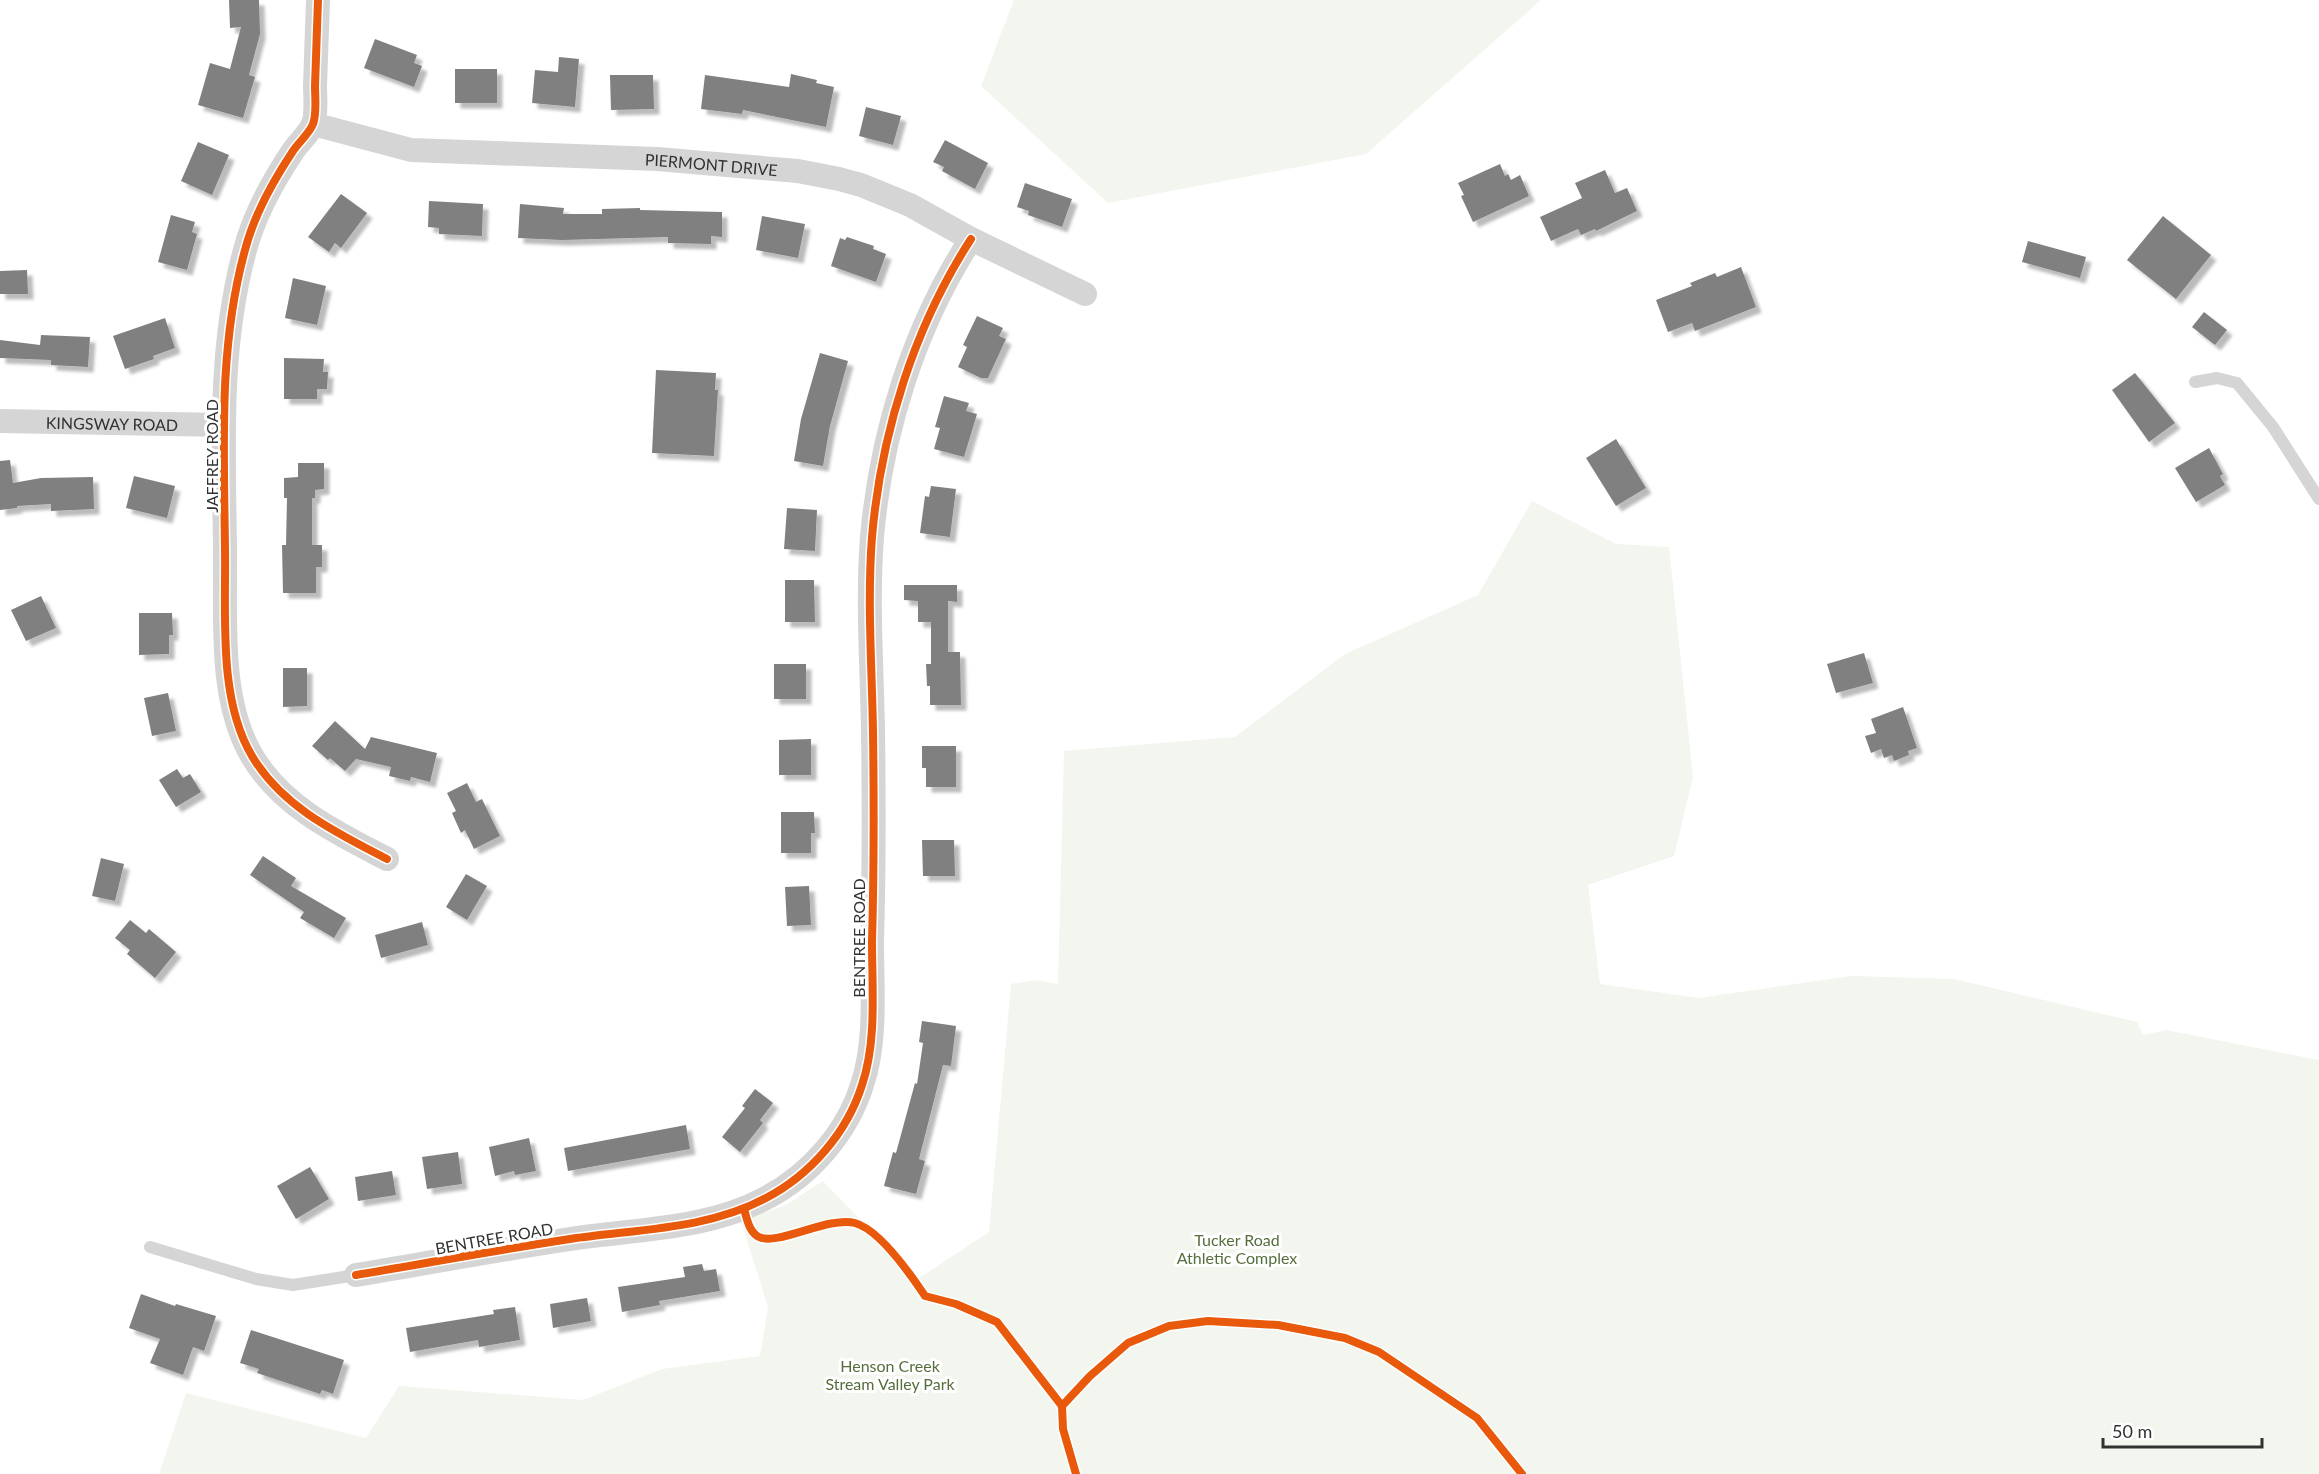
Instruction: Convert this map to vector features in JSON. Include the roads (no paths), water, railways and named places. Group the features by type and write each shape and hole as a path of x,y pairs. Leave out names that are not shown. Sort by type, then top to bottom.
{"street":[{"path":"313,124 318,0"},
{"name":"PIERMONT DRIVE","path":"313,124 411,150 657,159 798,171 861,185 891,196 919,209 971,239 1085,294"},
{"name":"JAFFREY ROAD","path":"313,124 291,153 266,196 245,248 228,328 224,425 228,671 235,717 258,766 287,799 325,825 387,859"},
{"name":"BENTREE ROAD","path":"356,1275 572,1239 696,1222 744,1209 782,1190 813,1164 822,1155 846,1120 863,1084 871,1027 873,732 870,579 877,493 890,429 908,370 942,284 971,239"},
{"name":"KINGSWAY ROAD","path":"0,421 224,425"}],"lane":[{"path":"2195,382 2217,378 2237,383 2273,427 2319,499"},
{"path":"150,1246 256,1279 292,1285 356,1275"}],"park label":[{"name":"Tucker Road Athletic Complex","path":"1237,1248"},
{"name":"Henson Creek Stream Valley Park","path":"890,1374"}]}
